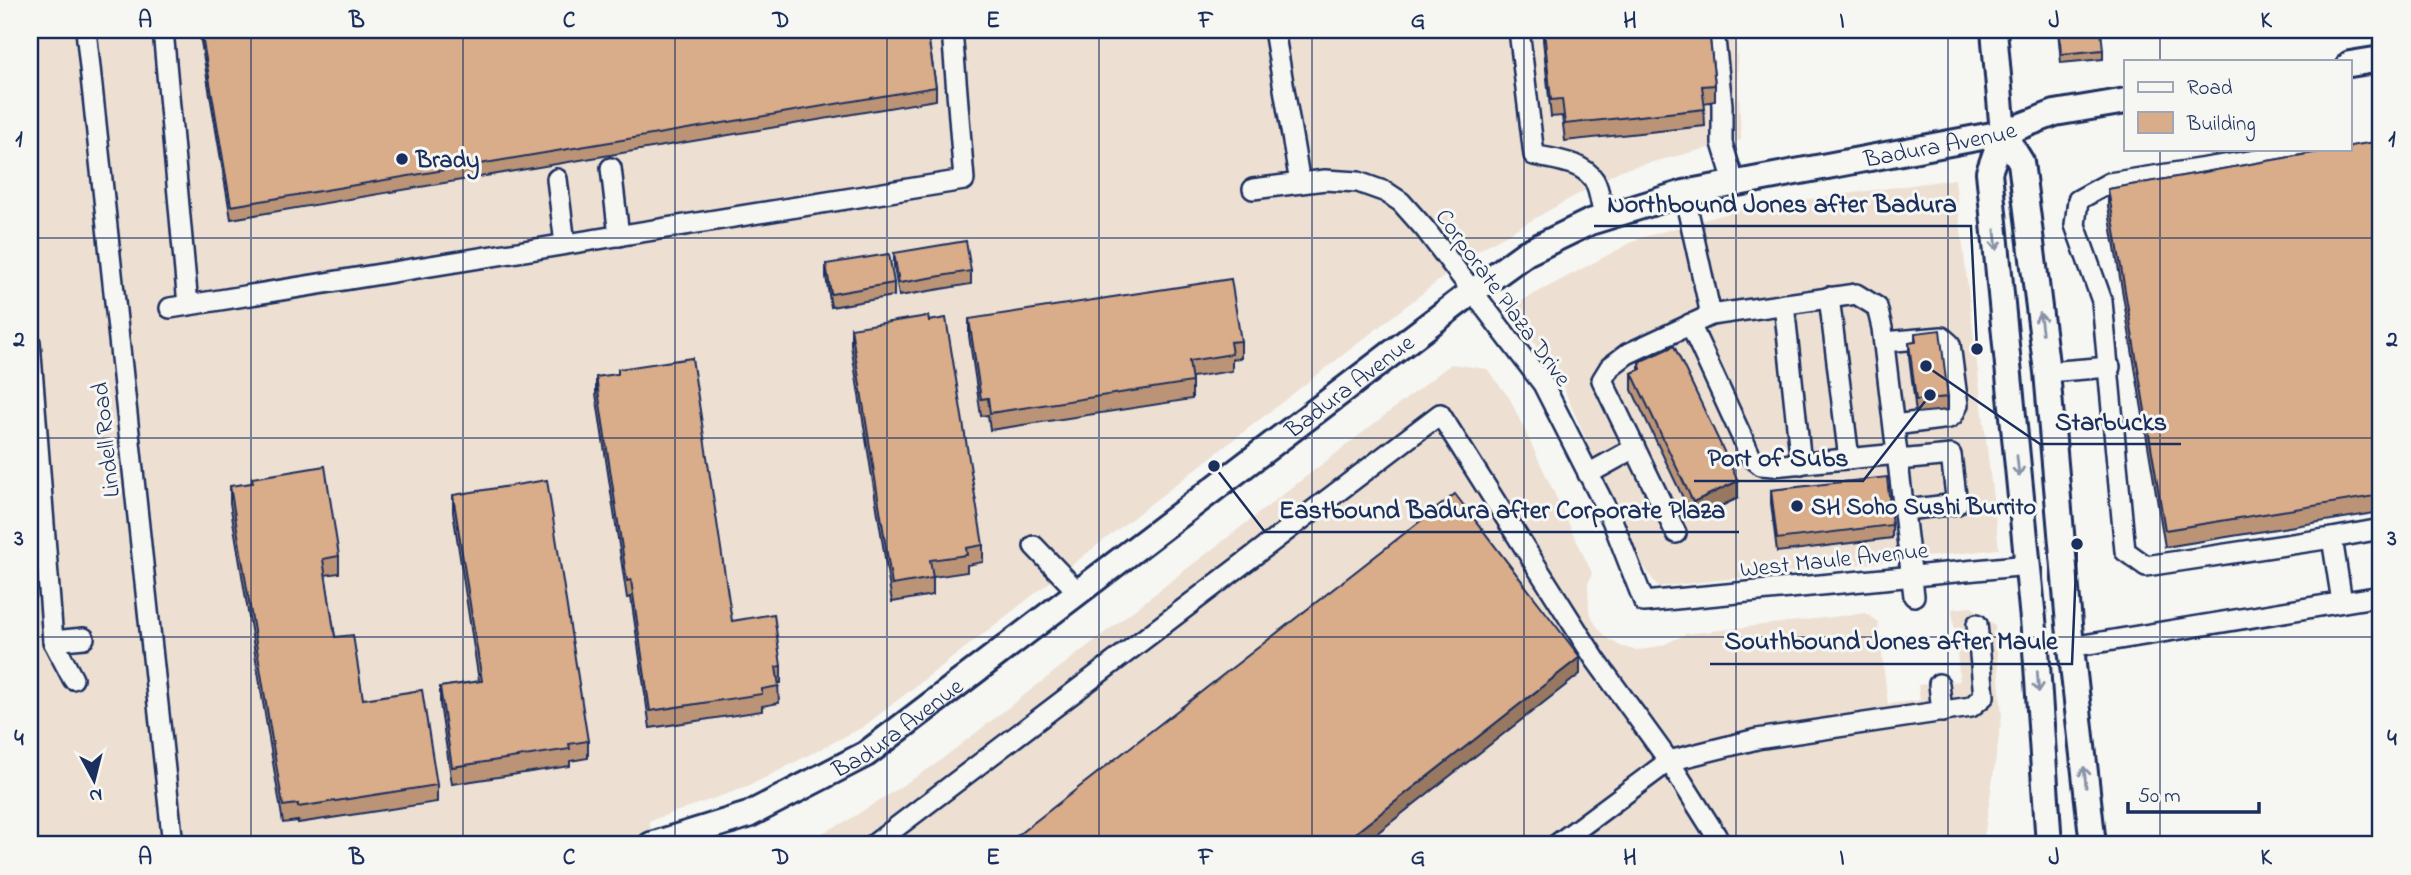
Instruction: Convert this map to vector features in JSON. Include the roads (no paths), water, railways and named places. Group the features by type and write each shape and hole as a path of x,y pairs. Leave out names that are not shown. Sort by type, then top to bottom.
{"main road":[{"path":"1994,30 2003,133 1989,172 2028,565 2049,845"},
{"path":"2352,64 2381,60"},
{"name":"Badura Avenue","path":"651,845 699,838 866,754 1526,253 1590,222 1684,193 2003,133 2055,113 2124,101"},
{"path":"2003,133 2021,162 2047,372 2071,647 2093,845"}],"street":[{"name":"Lindell Road","path":"86,30 173,845"},
{"path":"163,30 179,307 964,180 952,30"},
{"path":"1274,30 1300,183"},
{"path":"1519,30 1534,155 1567,162 1586,171 1595,182 1604,218"},
{"path":"1714,30 1722,105 1722,143 1734,183"},
{"path":"2323,150 2109,183 2078,200 2075,225 2102,301 2125,551 2146,566 2381,529"},
{"path":"611,168 619,236"},
{"path":"557,179 565,244"},
{"name":"Corporate Plaza Drive","path":"1253,189 1325,180 1358,182 1386,192 1401,202 1425,229 1543,384 1612,520 1644,602"},
{"path":"1684,193 1711,315"},
{"path":"1676,533 1602,380 1610,367 1627,354 1711,315 1856,294 1877,307 1884,342 1914,586"},
{"path":"1829,297 1849,459"},
{"path":"1784,304 1801,464"},
{"path":"1690,324 1751,457 1761,465 1951,455 1957,504 1905,510"},
{"path":"1884,342 1942,337 1950,344 1956,387 1958,405 1953,415 1948,418 1894,425"},
{"path":"30,342 53,641 73,678"},
{"path":"2047,372 2110,366"},
{"path":"873,845 1440,414 1595,659 1669,761 1722,845"},
{"path":"1588,474 1635,448"},
{"path":"2332,538 2342,603"},
{"path":"1034,546 1078,592"},
{"name":"West Maule Avenue","path":"1644,602 1914,586 2028,565"},
{"path":"2071,647 2381,596"},
{"path":"1556,845 1669,761 1758,739 1911,709 1942,712 1971,707 1984,696 1977,624"},
{"path":"53,641 83,638"},
{"path":"1940,684 1942,712"}],"place":[{"name":"Brady","path":"402,159"},
{"name":"Northbound Jones after Badura","path":"1977,349"},
{"name":"Starbucks","path":"1926,366"},
{"name":"Port of Subs","path":"1930,395"},
{"name":"Eastbound Badura after Corporate Plaza","path":"1214,466"},
{"name":"SH Soho Sushi Burrito","path":"1797,506"},
{"name":"Southbound Jones after Maule","path":"2077,544"}]}
